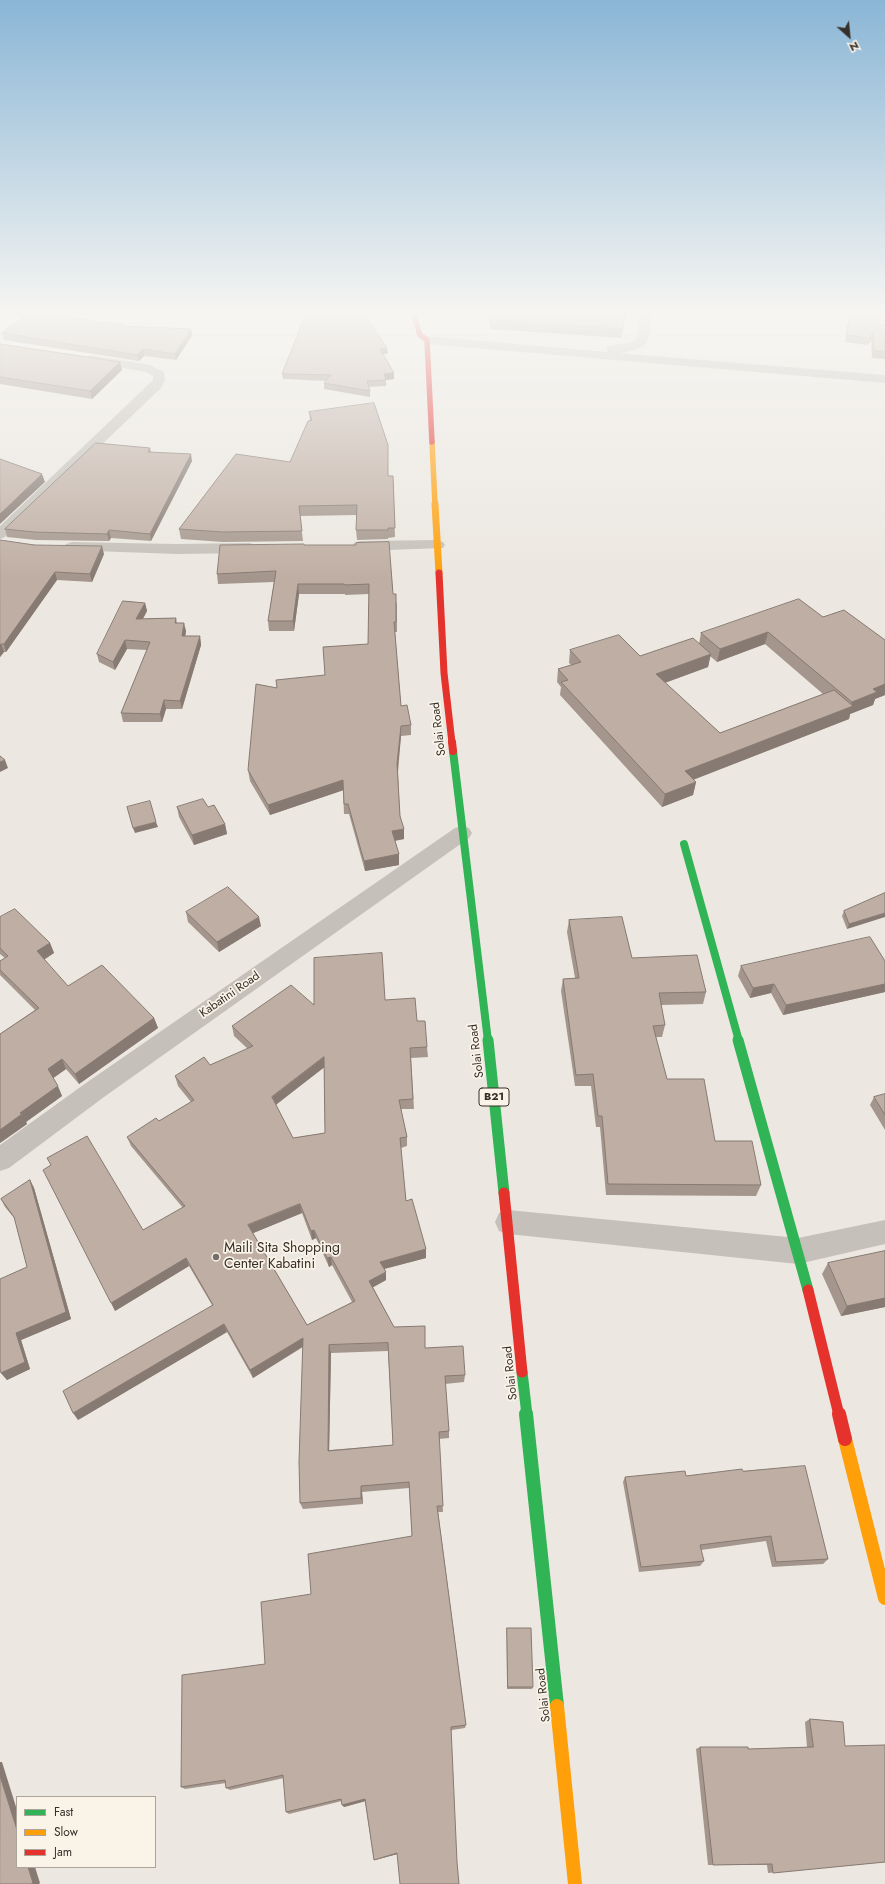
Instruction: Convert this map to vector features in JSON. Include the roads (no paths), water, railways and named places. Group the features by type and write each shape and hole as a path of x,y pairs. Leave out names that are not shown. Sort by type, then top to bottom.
{"main road":[{"name":"Solai Road","path":"427,403 444,673 462,833 489,1047 508,1222 575,1884"},
{"path":"684,844 798,1251 885,1598"}],"street":[{"path":"0,534 139,403"},
{"path":"342,547 437,545"},
{"path":"59,546 176,549 263,548"},
{"name":"Kabatini Road","path":"0,1160 101,1086 462,833"},
{"path":"508,1222 798,1251 885,1232"}],"place":[{"name":"Maili Sita Shopping Center Kabatini","path":"216,1257"}]}
